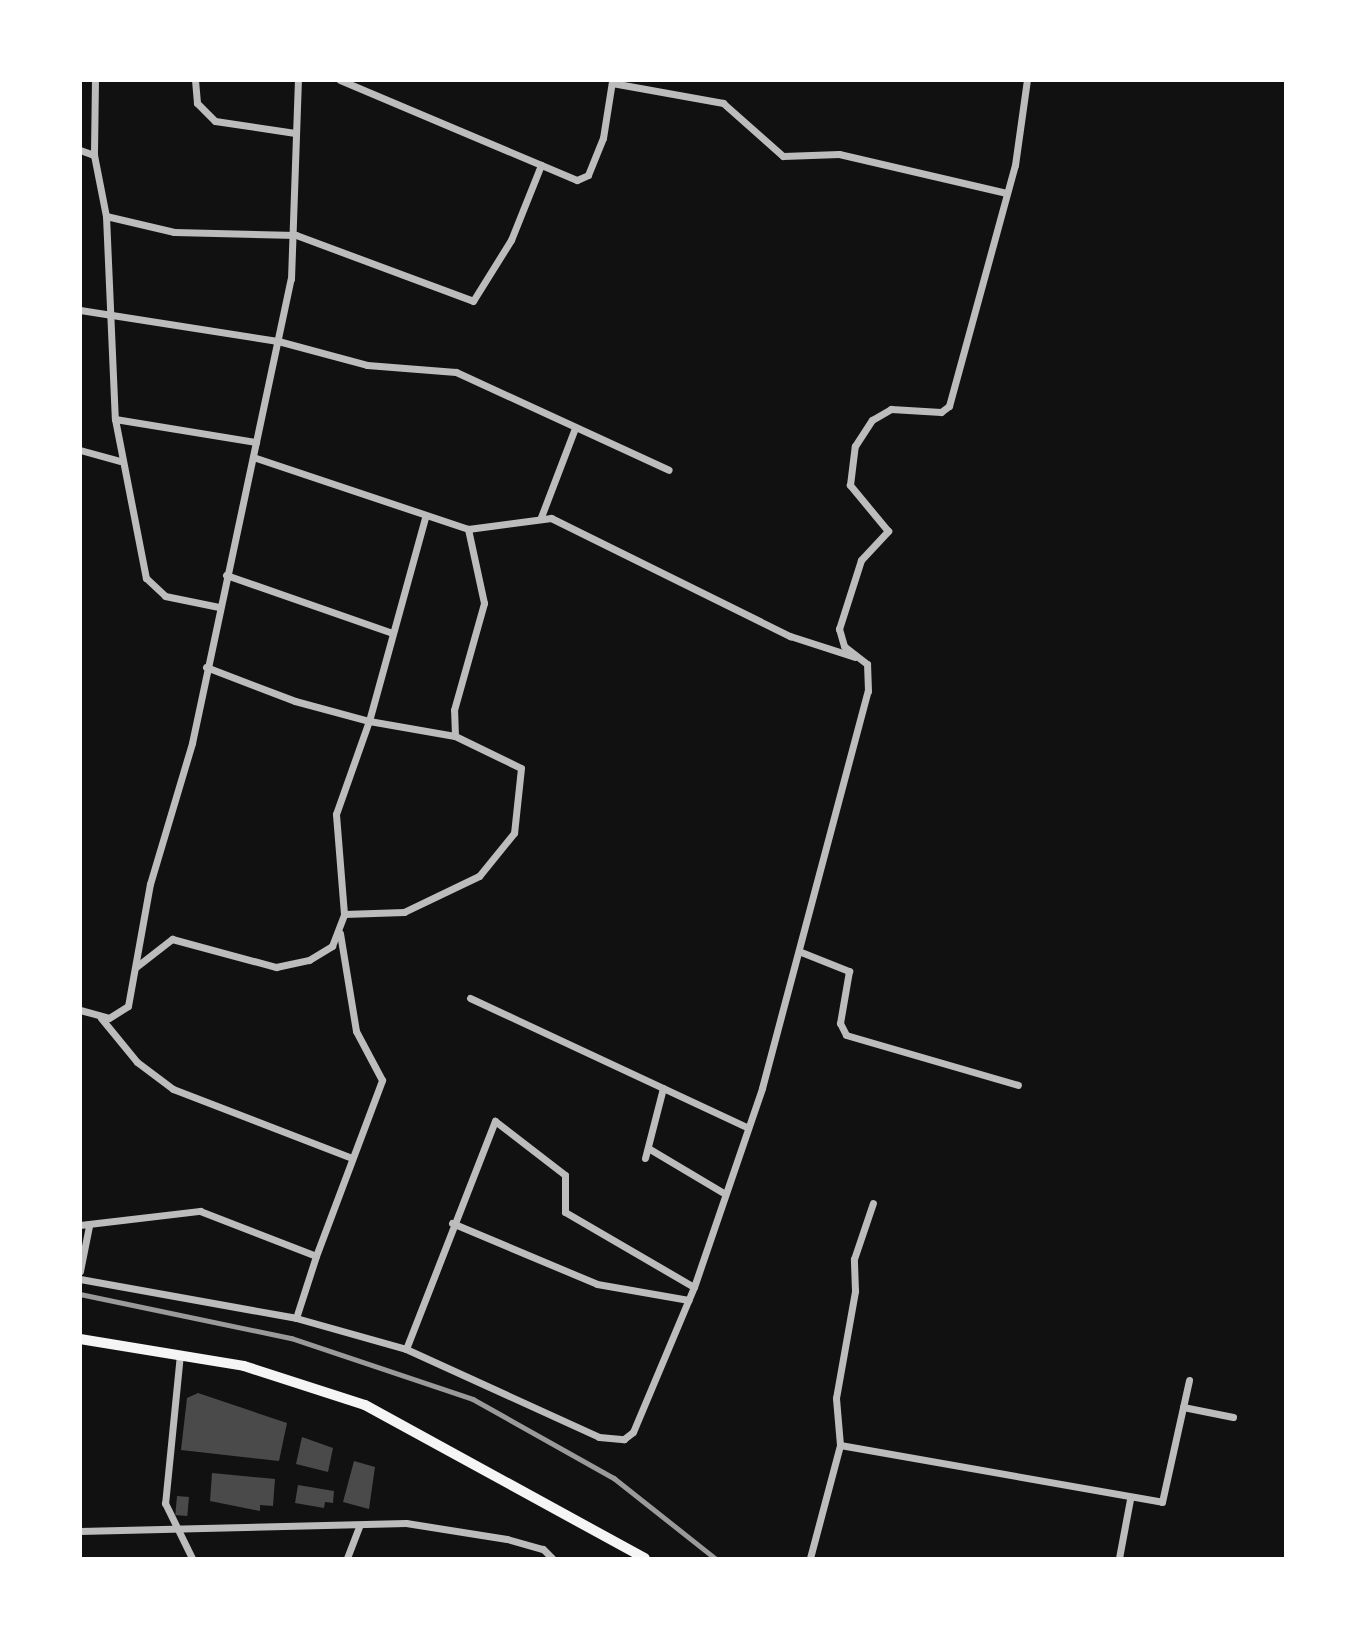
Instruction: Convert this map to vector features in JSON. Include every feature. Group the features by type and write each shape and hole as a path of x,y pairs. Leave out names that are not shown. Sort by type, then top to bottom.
{"main road":[{"path":"80,1339 180,1353 284,1377 365,1405 645,1559"}],"street":[{"path":"94,80 94,155 106,216 107,314 120,461 154,591 219,607"},
{"path":"195,80 197,103 215,121 295,133"},
{"path":"101,1018 128,1006 149,884 192,743 206,667 278,341 296,235 295,133 298,80"},
{"path":"340,80 570,178 588,175 603,138 612,82 723,103 783,156 839,153 1007,193"},
{"path":"80,1279 296,1318 406,1349 599,1437 624,1439 645,1413 694,1287 722,1192 747,1127 801,952 868,691 868,667 857,658 839,635 840,616 862,560 888,531 850,485 855,446 872,420 891,409 941,412 949,406 1007,193 1027,80"},
{"path":"80,150 94,155"},
{"path":"106,216 174,232 296,235 452,297 476,300 511,240 541,165"},
{"path":"80,310 278,341 367,365 456,372 669,470"},
{"path":"115,419 256,442"},
{"path":"541,517 575,428"},
{"path":"80,450 120,461"},
{"path":"253,457 425,518 468,528 541,517 659,566 790,636 857,658"},
{"path":"296,1318 349,1157 382,1080 356,1031 340,933 344,914 336,814 369,721 390,632 425,518"},
{"path":"455,736 454,710 484,603 468,528"},
{"path":"226,575 390,632"},
{"path":"206,667 295,701 369,721 455,736 521,768 524,788 509,842 479,876 422,905 397,913 344,914"},
{"path":"135,967 159,945 184,939 276,967 326,953 340,933"},
{"path":"801,952 849,971 840,1023 846,1035 1018,1085"},
{"path":"470,998 747,1127"},
{"path":"80,1010 101,1018 131,1057 173,1089 349,1157"},
{"path":"645,1158 663,1088"},
{"path":"406,1349 452,1223 495,1121 565,1175 565,1212 694,1287"},
{"path":"648,1147 722,1192"},
{"path":"810,1559 840,1445 836,1398 855,1291 854,1259 873,1203"},
{"path":"80,1271 85,1226 207,1212 316,1256"},
{"path":"452,1223 597,1284 689,1300"},
{"path":"180,1353 164,1503 192,1559"},
{"path":"840,1445 1130,1499 1162,1502 1189,1380"},
{"path":"1183,1407 1233,1417"},
{"path":"1119,1559 1130,1499"},
{"path":"80,1531 177,1531 406,1523 508,1539 543,1549 552,1559"},
{"path":"347,1559 359,1526"}],"building":[{"path":"198,1393 287,1423 279,1461 181,1450 187,1398"},
{"path":"302,1437 333,1448 328,1472 296,1464"},
{"path":"354,1461 375,1467 369,1509 343,1502"},
{"path":"212,1473 275,1479 273,1506 260,1505 260,1511 210,1501"},
{"path":"298,1485 334,1491 333,1503 325,1502 324,1508 295,1503"},
{"path":"177,1496 189,1497 187,1516 175,1515"}],"railway":[{"path":"80,1294 291,1338 473,1399 614,1478 715,1558"}]}
